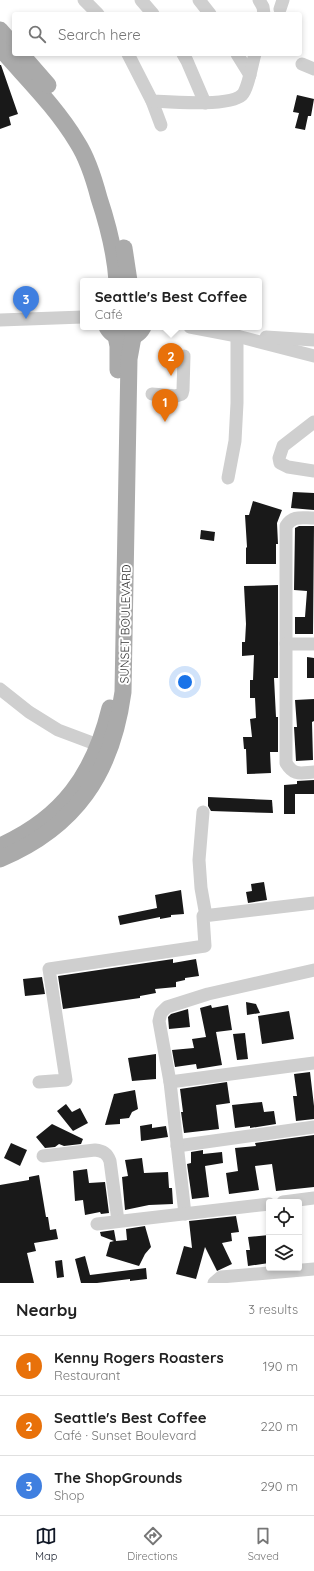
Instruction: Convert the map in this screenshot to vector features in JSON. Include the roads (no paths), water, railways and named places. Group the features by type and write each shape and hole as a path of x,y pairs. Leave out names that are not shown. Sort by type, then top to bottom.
{"main road":[{"path":"0,30 12,44"},
{"path":"0,48 62,118 78,143 90,168 106,220 113,248 117,278"},
{"path":"23,56 71,112 88,136 100,163 109,190 124,245 129,278"},
{"path":"111,332 124,338 138,332"},
{"name":"SUNSET BOULEVARD","path":"0,859 32,844 67,816 92,786 101,772 105,747 105,729 112,691 119,354 111,332"},
{"name":"SUNSET BOULEVARD","path":"0,846 27,833 59,807 82,780 89,767 116,733 123,692 129,355 138,332"}],"street":[{"path":"84,0 96,12"},
{"path":"141,0 151,12"},
{"path":"199,0 208,12"},
{"path":"259,0 264,12"},
{"path":"129,56 152,101 161,125"},
{"path":"184,56 205,103"},
{"path":"238,56 250,75"},
{"path":"152,101 205,103 235,99 243,94 255,56"},
{"path":"0,320 80,317"},
{"path":"206,330 237,336 314,356"},
{"path":"237,336 314,340"},
{"path":"228,478 235,441 237,403 237,336"},
{"path":"152,394 174,396 182,394 184,356"},
{"path":"314,422 309,432 283,446 279,458 280,463 288,467 314,471"},
{"path":"314,518 295,518 290,520 286,526 286,763 291,770 297,774 314,772"},
{"path":"286,644 314,644"},
{"path":"0,689 29,712 58,730 105,747"},
{"path":"203,812 199,860 201,888 206,916"},
{"path":"39,1082 66,1080 49,969 205,946 203,916 314,903"},
{"path":"185,1214 170,1082 159,1021 161,1013 167,1007 208,994 314,970"},
{"path":"170,1082 314,1063"},
{"path":"177,1146 314,1127"},
{"path":"43,1156 94,1150 102,1151 108,1155 118,1221"},
{"path":"302,1200 314,1198"},
{"path":"97,1224 266,1204"},
{"path":"214,1283 221,1277 314,1269"}],"place":[{"name":"The ShopGrounds","path":"26,319"},
{"name":"Seattle's Best Coffee","path":"171,376"},
{"name":"Kenny Rogers Roasters","path":"165,422"}]}
